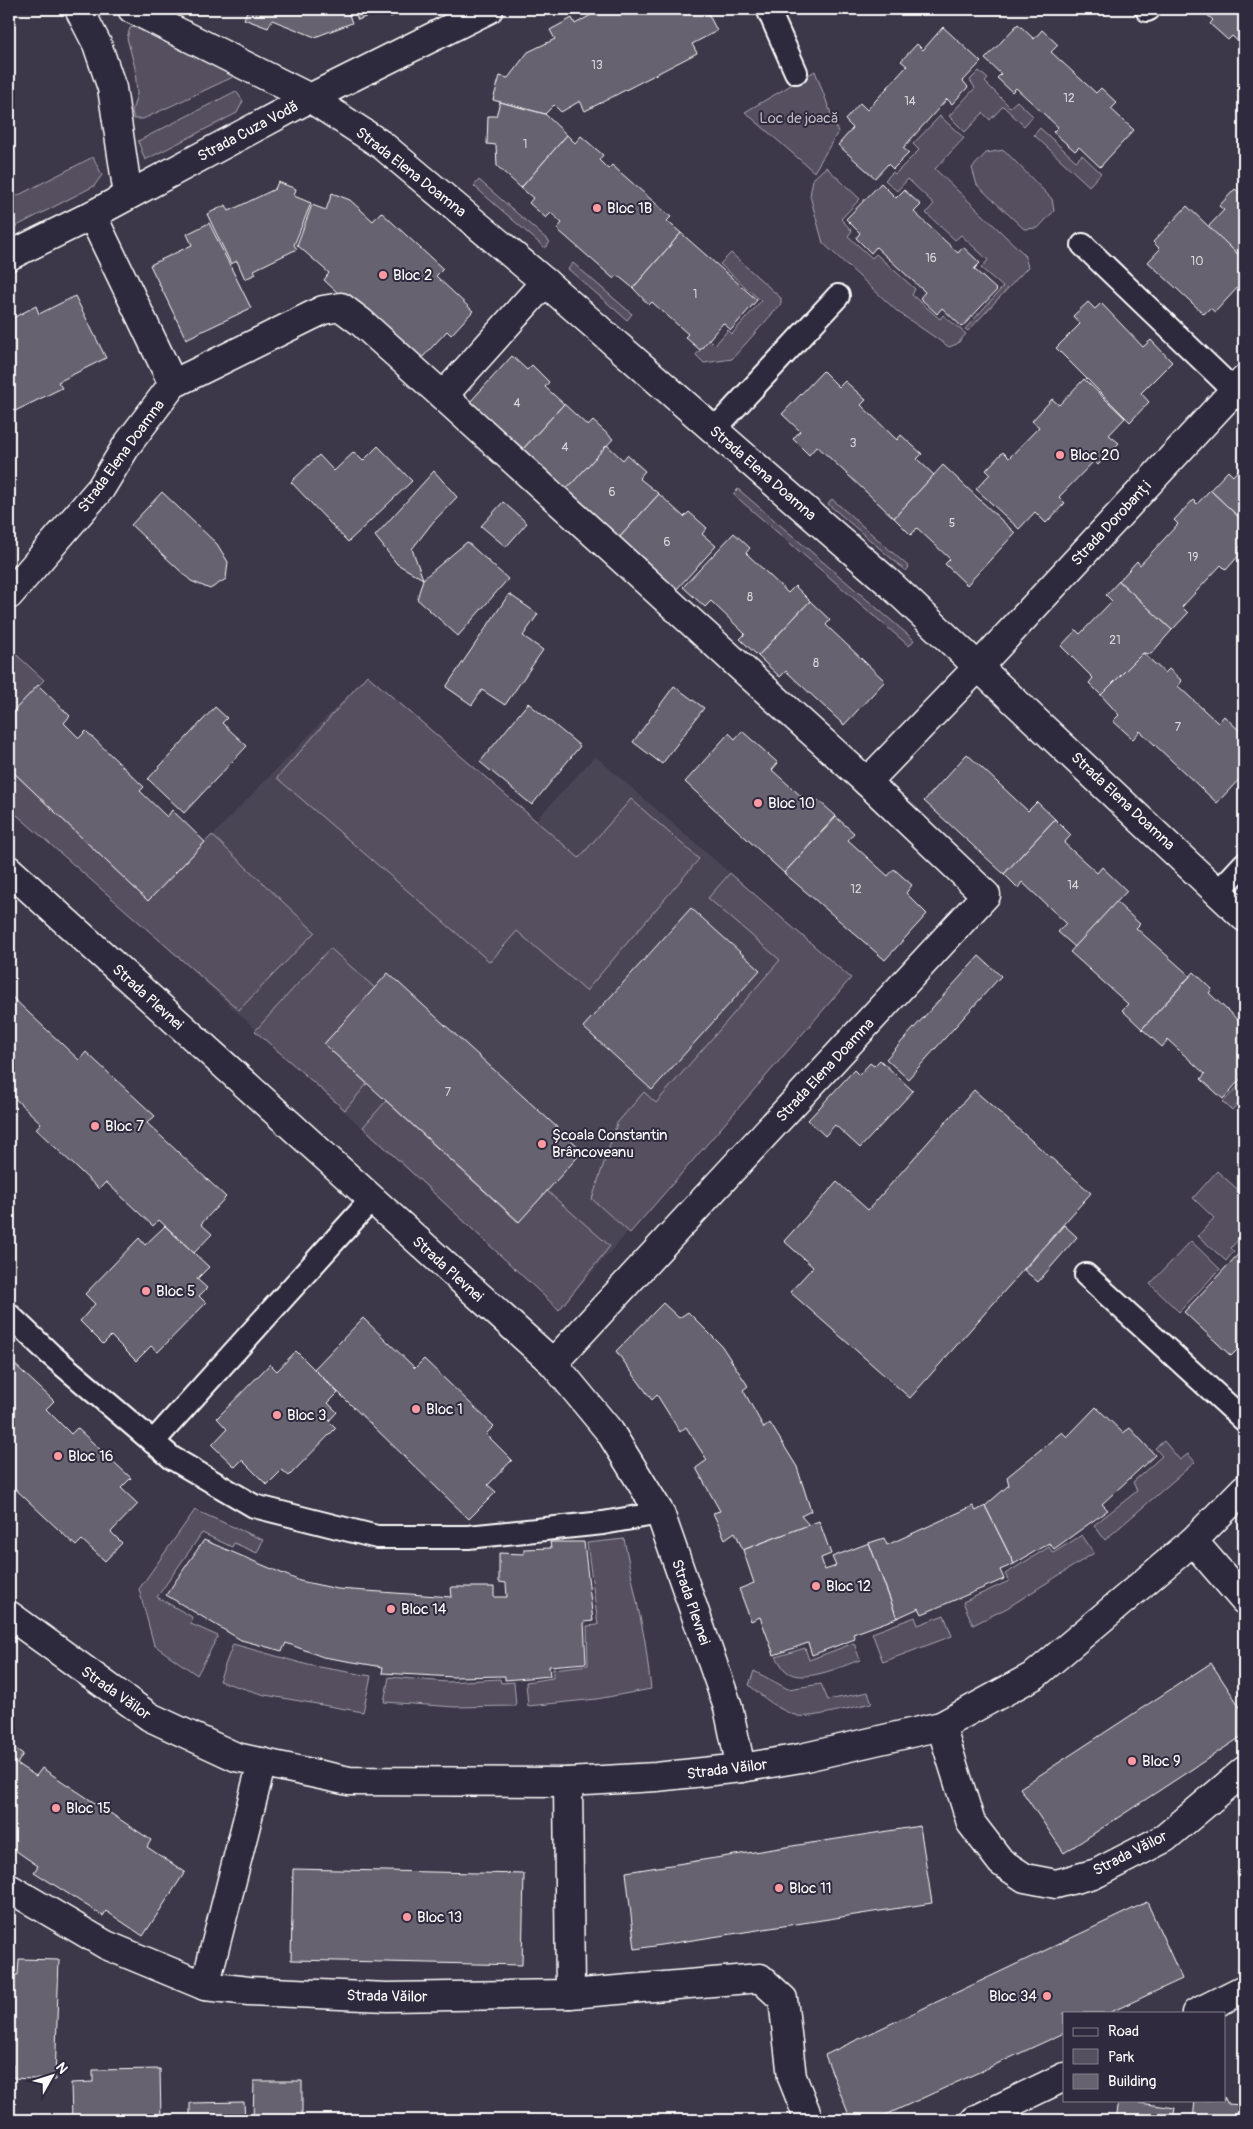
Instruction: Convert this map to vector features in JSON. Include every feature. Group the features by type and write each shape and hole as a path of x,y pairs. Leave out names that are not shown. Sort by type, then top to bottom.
{"street":[{"path":"79,9 97,44 112,88 128,195"},
{"name":"Strada Elena Doamna","path":"132,9 310,98 382,145 546,282 888,582 1244,916"},
{"name":"Strada Cuza Vodă","path":"9,256 92,215 310,98 489,9"},
{"name":"Strada Elena Doamna","path":"92,215 173,384"},
{"path":"443,396 546,282"},
{"name":"Strada Elena Doamna","path":"9,595 101,488 127,445 173,384 323,310 341,308 361,322 868,782 986,895 552,1364"},
{"name":"Strada Dorobanți","path":"978,667 1241,390"},
{"path":"868,782 978,667"},
{"name":"Strada Plevnei","path":"9,872 552,1364 610,1432 660,1513 728,1708 741,1768"},
{"name":"Strada Văilor","path":"9,1615 150,1717 236,1756 349,1781 568,1782 656,1777 741,1768 801,1758 941,1726 1035,1675 1193,1541 1244,1489"},
{"path":"1193,1541 1244,1600"},
{"name":"Strada Văilor","path":"941,1726 971,1823 1001,1862 1025,1878 1056,1884 1096,1873 1165,1838 1244,1771"},
{"path":"205,1986 262,1762"},
{"path":"568,1782 570,1994"},
{"name":"Strada Văilor","path":"9,1888 106,1945 205,1986 249,1991 387,1997 570,1994 760,1978 783,1999 792,2077 809,2120"},
{"path":"1198,2012 1244,1989"},
{"path":"975,2120 1063,2077"}],"lane":[{"path":"768,9 796,72"},
{"path":"1083,246 1241,390"},
{"path":"714,430 838,296"},
{"path":"1218,891 1244,864"},
{"path":"153,1442 372,1200"},
{"path":"1086,1275 1244,1420"},
{"path":"9,1315 50,1354 172,1458 254,1506 377,1537 468,1537 603,1523 660,1513"}],"shaded area":[{"name":"Școala Constantin Brâncoveanu","path":"367,675 536,820 595,756 851,978 559,1310 134,917"}],"green space":[{"path":"139,26 233,77 143,119 134,119 132,111 137,94 135,68 127,38 130,28"},
{"name":"Loc de joacă","path":"815,71 838,132 814,172 745,112"},
{"path":"979,71 988,79 985,82 1010,107 1017,101 1033,116 1024,126 1003,106 990,120 983,113 965,132 949,116 975,88 970,80"},
{"path":"236,91 243,101 237,113 145,160 138,141"},
{"path":"940,116 964,138 935,169 1024,254 1028,267 968,331 965,329 1003,287 981,268 988,260 961,235 955,240 926,213 934,204 908,179 897,191 885,180 893,172 895,174 919,150 913,144"},
{"path":"1040,128 1076,161 1082,155 1101,173 1089,186 1034,135"},
{"path":"1004,150 1052,199 1054,211 1038,228 1024,229 977,185 972,168 986,153"},
{"path":"93,157 102,175 94,186 9,230 9,200"},
{"path":"826,167 860,199 841,219 852,231 848,236 872,258 876,254 915,289 912,295 940,319 943,315 966,334 957,344 949,347 898,312 823,243 810,196 813,179"},
{"path":"479,180 550,242 545,248 474,186"},
{"path":"731,253 781,298 781,304 732,359 704,363 696,355 709,339 715,345 728,330 732,334 761,301 720,264"},
{"path":"573,263 632,314 627,320 568,269"},
{"path":"738,489 914,640 909,646 733,494"},
{"path":"832,499 909,567 906,571 828,504"},
{"path":"9,648 44,680 9,716"},
{"path":"367,675 579,858 631,799 699,859 586,991 517,931 490,962 277,778"},
{"path":"9,768 148,901 212,835 315,932 239,1010 9,808"},
{"path":"730,873 851,978 630,1233 592,1199 617,1123 644,1092 656,1103 780,960 708,898"},
{"path":"330,948 375,988 324,1044 367,1084 345,1110 255,1031"},
{"path":"1244,1080 1244,1097 1232,1110 1223,1102"},
{"path":"386,1101 518,1222 547,1191 610,1246 559,1310 363,1127"},
{"path":"1217,1171 1244,1195 1244,1233 1231,1248 1234,1251 1226,1261 1198,1236 1214,1218 1193,1198"},
{"path":"1191,1241 1220,1269 1179,1312 1150,1284"},
{"path":"1164,1441 1180,1460 1188,1454 1195,1462 1105,1540 1094,1525 1137,1491 1133,1482 1162,1456 1155,1448"},
{"path":"195,1510 263,1540 257,1553 234,1543 232,1547 202,1533 157,1597 192,1617 191,1624 218,1636 197,1675 154,1645 139,1589"},
{"path":"1082,1535 1094,1553 1007,1608 973,1625 963,1602 1009,1581 1005,1574 1049,1547 1053,1553"},
{"path":"624,1539 645,1641 651,1689 597,1699 528,1706 526,1682 553,1678 553,1669 588,1665 587,1626 598,1625 587,1543"},
{"path":"944,1615 952,1636 883,1662 872,1633 915,1617 918,1625"},
{"path":"854,1643 860,1660 811,1675 801,1676 792,1674 785,1670 776,1657 805,1648 809,1660"},
{"path":"233,1644 308,1665 371,1676 363,1712 265,1695 219,1681"},
{"path":"754,1671 788,1689 821,1684 828,1700 868,1692 872,1703 823,1714 798,1716 778,1707 749,1685"},
{"path":"389,1677 447,1682 500,1679 501,1683 514,1682 516,1706 455,1707 384,1702"}],"building":[{"path":"248,9 347,9 352,23 315,37 272,20 268,28 244,19"},
{"path":"353,9 385,9 358,20"},
{"path":"386,9 409,9 390,17"},
{"path":"587,9 706,9 717,31 692,44 697,53 585,111 580,101 561,112 554,105 545,114 493,100 500,76 508,78 528,52 555,39 550,30 572,18 575,24 591,15"},
{"path":"1200,9 1244,9 1244,47 1232,36 1228,40 1210,24 1213,20"},
{"path":"1018,24 1034,39 1042,30 1058,45 1051,52 1096,93 1101,88 1117,103 1111,109 1134,130 1100,167 1079,147 1075,151 1053,132 1058,127 1016,88 1012,92 997,78 1001,74 985,59"},
{"path":"943,27 981,62 963,81 968,87 952,104 947,99 903,148 909,153 893,169 888,164 875,178 838,145 853,128 845,120 860,103 867,110 907,66 901,61 917,44 923,50"},
{"path":"500,102 545,114 567,135 521,188 497,166 496,145 487,144 488,116 496,116"},
{"name":"Bloc 1B","path":"567,135 575,143 581,136 603,155 599,160 608,169 612,165 671,217 667,221 681,233 633,288 617,275 614,279 557,229 562,223 551,213 546,218 529,203 533,198 521,188"},
{"path":"278,182 296,189 294,196 311,203 294,245 297,249 254,270 256,274 245,279 237,261 231,264 207,214 226,205 229,211 275,189"},
{"path":"881,183 896,198 904,190 921,205 914,212 958,253 963,247 980,263 974,269 997,290 962,327 942,308 937,314 920,298 925,292 876,247 871,253 856,238 860,233 846,219"},
{"path":"1235,189 1240,193 1244,189 1244,260 1208,227 1224,210 1219,206"},
{"name":"Bloc 2","path":"332,193 350,200 373,221 381,212 443,269 436,276 473,311 451,335 447,331 421,359 382,334 324,280 329,273 297,245 312,205 326,210"},
{"path":"1187,206 1244,260 1244,287 1241,284 1215,312 1210,308 1204,314 1148,262 1160,249 1153,242"},
{"path":"209,223 251,308 186,339 150,265 192,245 187,234"},
{"path":"681,233 757,300 731,330 723,323 700,350 685,337 688,334 652,302 649,305 633,288"},
{"path":"75,296 106,358 58,382 62,388 9,414 9,320 36,306 39,314"},
{"path":"1088,302 1095,309 1101,303 1143,347 1151,340 1172,362 1141,393 1149,402 1130,422 1056,348 1080,324 1073,316"},
{"path":"512,356 527,370 532,365 549,382 545,387 564,404 523,449 470,402"},
{"path":"823,371 839,387 845,381 866,400 861,405 897,440 901,435 922,454 917,459 934,475 894,518 817,446 809,455 793,439 800,431 782,414"},
{"name":"Bloc 20","path":"1084,379 1125,418 1109,435 1119,443 1098,465 1094,461 1059,497 1065,503 1046,523 1035,512 1019,529 976,489 990,474 986,470 1003,452 1009,458 1039,427 1032,421 1052,399 1059,405"},
{"path":"564,404 588,426 593,421 613,439 566,490 523,449"},
{"path":"607,445 623,460 627,455 645,471 639,478 659,494 618,539 566,490"},
{"path":"378,446 412,481 348,542 291,482 319,455 334,471 354,452 363,461"},
{"path":"1244,463 1244,522 1210,490 1228,471 1233,476"},
{"path":"943,465 1015,533 967,585 945,564 950,559 917,528 911,535 894,518"},
{"path":"434,471 457,497 433,522 412,549 423,579 397,564 375,536"},
{"path":"1210,490 1244,522 1244,542 1238,549 1242,552 1226,570 1221,565 1182,607 1188,613 1172,630 1119,581 1137,561 1140,565 1178,524 1174,520 1193,500 1197,504"},
{"path":"162,492 217,544 228,562 226,579 210,589 191,581 131,525"},
{"path":"659,494 684,517 689,512 707,528 702,534 716,546 675,591 618,539"},
{"path":"503,502 527,523 506,547 481,526"},
{"path":"734,533 750,548 746,553 788,593 795,586 810,601 758,656 740,639 745,634 711,601 705,607 683,587"},
{"path":"467,542 508,579 458,636 417,599 423,579"},
{"path":"1119,581 1172,630 1151,654 1143,653 1101,695 1089,683 1093,678 1061,646 1076,630 1080,634 1112,601 1106,595"},
{"path":"509,594 538,614 523,636 543,650 505,705 482,690 472,705 446,687"},
{"path":"810,601 830,620 826,625 885,681 844,725 786,671 780,677 758,656"},
{"path":"1143,653 1165,673 1169,669 1182,681 1178,686 1218,723 1224,716 1244,735 1239,741 1244,746 1244,774 1217,803 1140,731 1133,739 1113,721 1119,715 1101,695"},
{"path":"38,685 70,716 64,723 79,738 86,731 144,787 140,791 167,817 172,810 205,842 148,901 9,768 9,716"},
{"path":"674,686 704,708 662,764 633,742"},
{"path":"528,703 580,746 532,805 480,762"},
{"path":"215,707 227,718 222,723 247,746 184,813 148,779"},
{"name":"Bloc 10","path":"742,731 778,763 772,770 812,806 818,800 836,816 784,873 685,782 729,733 735,739"},
{"path":"967,754 1028,811 1037,802 1055,819 1004,874 924,801"},
{"path":"836,817 854,833 848,840 888,876 894,869 912,885 906,893 927,914 885,960 784,873"},
{"path":"1055,819 1071,835 1064,843 1097,873 1102,867 1127,891 1075,947 1058,932 1066,923 1022,882 1018,888 1004,874"},
{"path":"1116,902 1140,924 1136,928 1190,976 1142,1029 1122,1010 1128,1004 1070,952"},
{"path":"691,908 760,970 652,1090 583,1027"},
{"path":"979,956 1001,976 908,1079 886,1059"},
{"path":"1194,972 1212,989 1209,993 1244,1026 1244,1075 1223,1099 1201,1079 1205,1074 1168,1040 1162,1047 1142,1029"},
{"name":"Școala Constantin Brâncoveanu","path":"388,973 583,1151 519,1222 324,1044"},
{"name":"Bloc 7","path":"12,997 79,1060 86,1052 155,1116 147,1123 226,1197 201,1224 212,1234 194,1253 159,1220 153,1226 106,1182 99,1189 36,1129 41,1123 9,1093 9,1000"},
{"path":"880,1060 913,1091 860,1148 835,1125 825,1136 808,1120 854,1070 859,1075 870,1063 874,1066"},
{"path":"974,1090 1091,1193 910,1398 790,1292 813,1267 784,1241 837,1182 868,1210"},
{"path":"1064,1225 1077,1237 1038,1282 1024,1270"},
{"name":"Bloc 5","path":"165,1226 209,1267 197,1279 207,1288 199,1296 206,1303 158,1352 151,1346 136,1361 111,1336 103,1344 80,1321 95,1304 85,1294 139,1238 145,1245"},
{"path":"1244,1248 1244,1343 1231,1356 1184,1312"},
{"path":"663,1303 679,1318 688,1312 721,1345 748,1386 743,1390 764,1428 770,1423 797,1467 811,1511 801,1516 809,1525 743,1550 735,1532 725,1539 713,1513 720,1511 696,1468 707,1460 686,1427 680,1432 657,1395 652,1400 616,1351"},
{"name":"Bloc 1","path":"363,1318 415,1368 424,1359 494,1426 486,1434 512,1460 488,1485 496,1492 469,1519 314,1369"},
{"name":"Bloc 3","path":"296,1351 338,1393 328,1403 337,1412 329,1421 336,1428 289,1476 282,1470 267,1485 242,1460 235,1467 212,1445 227,1429 217,1418 270,1364 277,1371"},
{"name":"Bloc 16","path":"9,1359 54,1401 46,1409 71,1434 77,1428 131,1478 121,1488 138,1504 111,1532 122,1543 105,1561 82,1540 76,1546 9,1483"},
{"path":"1096,1407 1123,1433 1130,1428 1155,1455 1102,1504 1108,1510 1054,1549 1049,1543 1014,1564 985,1506 1009,1485 1007,1477 1062,1432 1067,1437"},
{"path":"973,1506 976,1511 985,1506 1014,1564 1000,1570 1004,1579 922,1614 919,1608 897,1618 869,1543 884,1538 887,1545"},
{"name":"Bloc 12","path":"819,1521 831,1554 821,1558 825,1570 836,1566 832,1557 869,1543 897,1618 853,1634 855,1639 812,1655 808,1643 774,1655 760,1617 751,1621 739,1589 754,1583 743,1550"},
{"name":"Bloc 14","path":"204,1540 300,1581 338,1589 452,1597 451,1587 494,1587 494,1597 507,1597 506,1583 499,1582 499,1553 524,1554 524,1549 551,1548 550,1542 584,1542 593,1621 584,1622 586,1663 549,1666 550,1676 505,1680 505,1676 454,1677 382,1673 383,1667 323,1657 286,1643 282,1651 241,1640 166,1595"},
{"name":"Bloc 9","path":"1211,1663 1244,1713 1244,1735 1064,1853 1020,1788"},
{"name":"Bloc 15","path":"9,1744 23,1754 17,1764 36,1776 42,1768 151,1840 147,1847 185,1872 143,1936 106,1911 103,1916 34,1872 38,1866 9,1846"},
{"name":"Bloc 11","path":"920,1826 932,1903 635,1949 626,1872"},
{"name":"Bloc 13","path":"293,1869 524,1874 522,1965 291,1960"},
{"path":"1244,1870 1244,1901 1237,1872"},
{"name":"Bloc 34","path":"1147,1902 1182,1979 1111,2012 1063,2012 1063,2033 875,2120 851,2120 825,2055"},
{"path":"19,1959 59,1960 55,2080 13,2078 13,2064 9,2063 9,1974 18,1975"},
{"path":"160,2069 161,2120 72,2120 71,2083 93,2082 93,2070"},
{"path":"254,2081 302,2081 302,2120 253,2120"},
{"path":"1226,2100 1228,2104 1243,2105 1242,2120 1193,2120 1195,2102"},
{"path":"244,2102 245,2120 190,2120 190,2103"},
{"path":"1119,2102 1133,2102 1175,2108 1173,2120 1116,2120"}],"place":[{"name":"Bloc 1B","path":"597,208"},
{"name":"Bloc 2","path":"383,275"},
{"name":"Bloc 20","path":"1060,455"},
{"name":"Bloc 10","path":"758,803"},
{"name":"Bloc 7","path":"95,1126"},
{"name":"Școala Constantin Brâncoveanu","path":"542,1144"},
{"name":"Bloc 5","path":"146,1291"},
{"name":"Bloc 1","path":"416,1409"},
{"name":"Bloc 3","path":"277,1415"},
{"name":"Bloc 16","path":"58,1456"},
{"name":"Bloc 12","path":"816,1586"},
{"name":"Bloc 14","path":"391,1609"},
{"name":"Bloc 9","path":"1132,1761"},
{"name":"Bloc 15","path":"56,1808"},
{"name":"Bloc 11","path":"779,1888"},
{"name":"Bloc 13","path":"407,1917"},
{"name":"Bloc 34","path":"1047,1996"}]}
